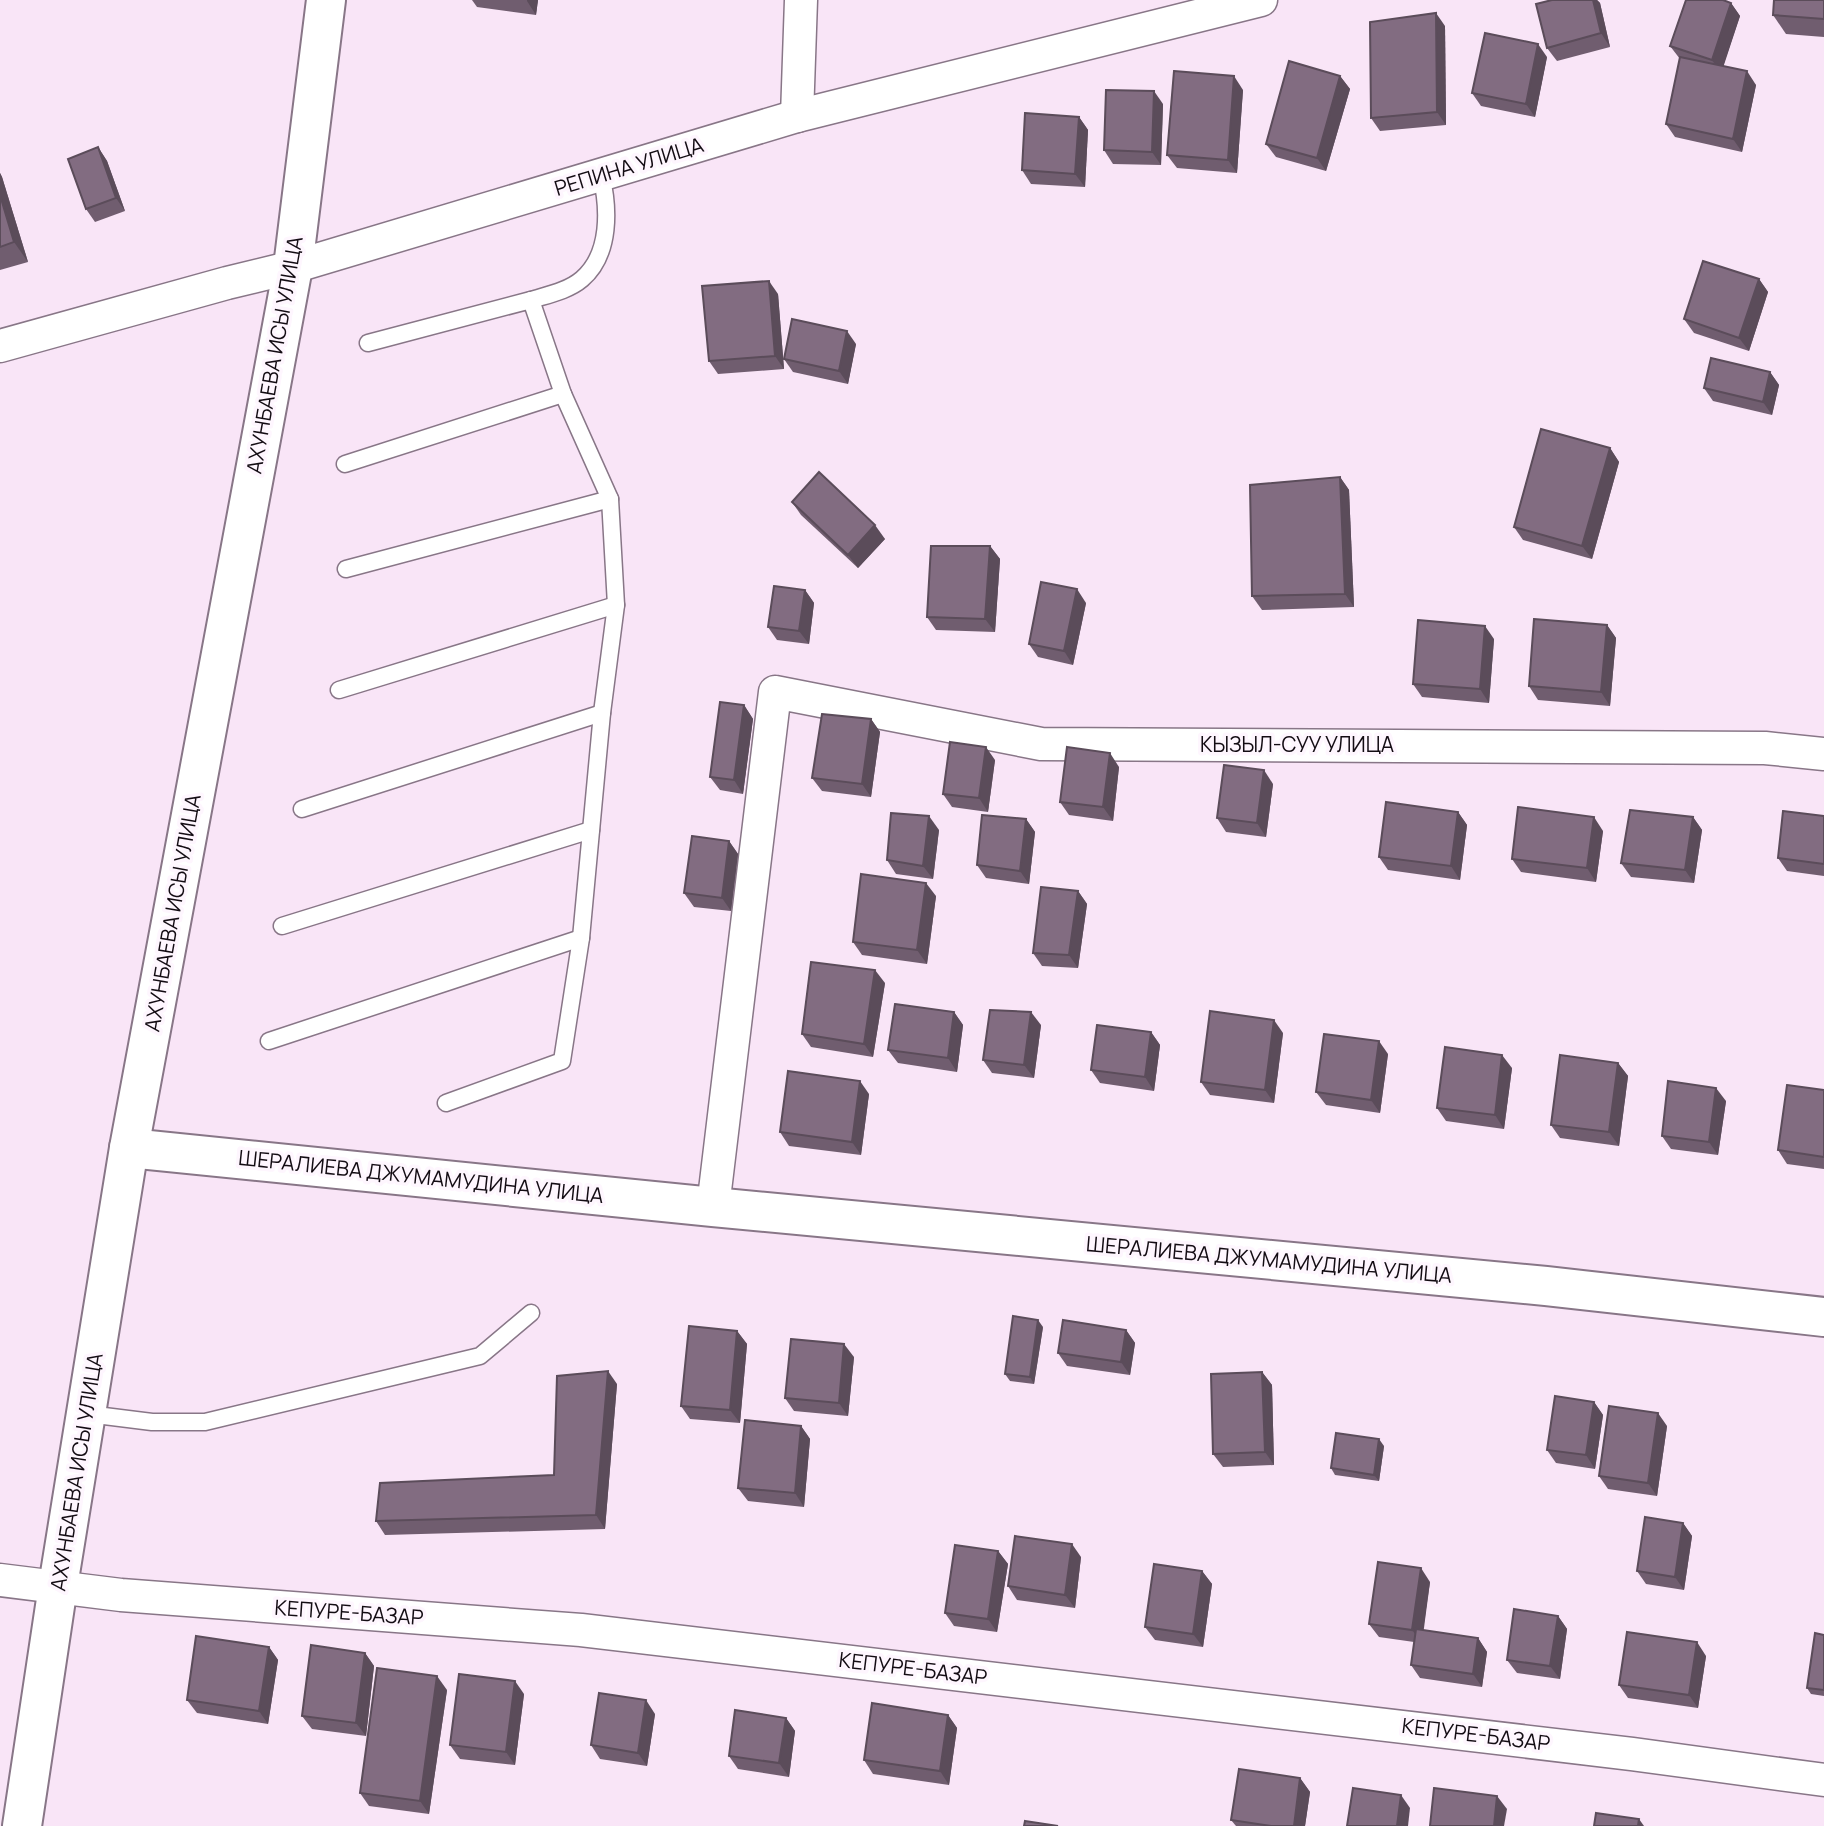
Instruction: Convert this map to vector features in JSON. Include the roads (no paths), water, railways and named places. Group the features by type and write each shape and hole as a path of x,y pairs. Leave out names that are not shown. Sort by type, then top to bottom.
{"main road":[{"name":"АХУНБАЕВА ИСЫ УЛИЦА","path":"23,1826 58,1586 130,1147 293,267 326,0"},
{"name":"ШЕРАЛИЕВА ДЖУМАМУДИНА УЛИЦА","path":"130,1147 713,1207 1546,1286 1824,1317"}],"street":[{"path":"797,116 801,0"},
{"name":"РЕПИНА УЛИЦА","path":"0,346 293,267 797,116 1261,0"},
{"name":"КЫЗЫЛ-СУУ УЛИЦА","path":"713,1207 775,692 1041,744 1765,748 1824,754"},
{"name":"КЕПУРЕ-БАЗАР","path":"0,1580 121,1595 581,1630 1632,1754 1824,1780"}],"lane":[{"path":"368,343 531,300 567,288 582,278 591,267 604,235 607,215 601,175"},
{"path":"446,1103 562,1061 581,938 602,713 616,605 610,499 563,394 531,300"},
{"path":"345,464 563,394"},
{"path":"346,569 610,499"},
{"path":"338,690 616,605"},
{"path":"302,809 602,713"},
{"path":"282,926 591,830"},
{"path":"269,1041 581,938"},
{"path":"88,1414 152,1422 205,1422 481,1356 531,1313"}]}
